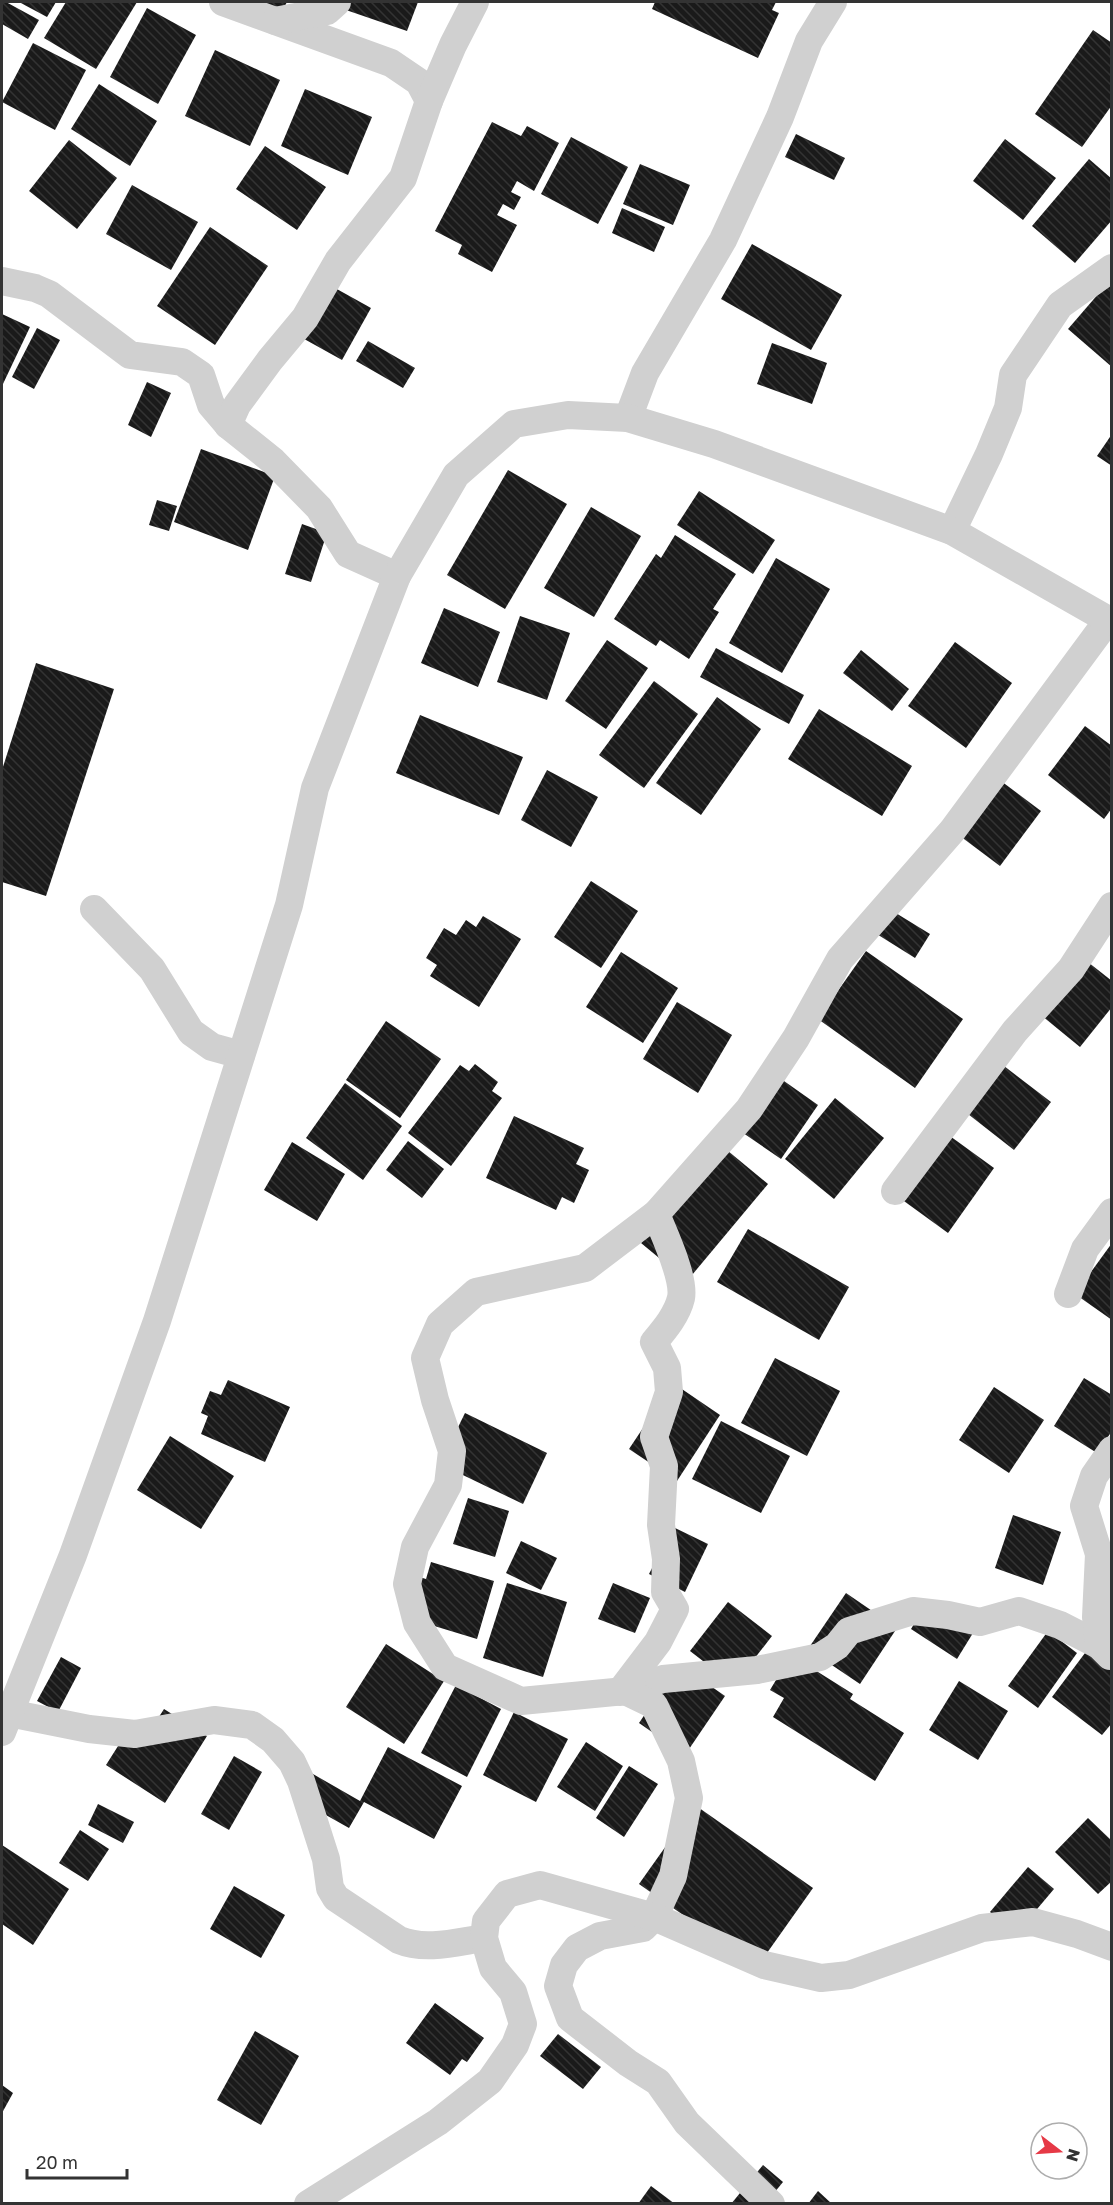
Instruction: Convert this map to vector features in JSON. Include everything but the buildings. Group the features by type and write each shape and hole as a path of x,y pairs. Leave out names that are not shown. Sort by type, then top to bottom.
{"street":[{"path":"223,2 391,63 419,82 429,101"},
{"path":"275,21 327,11 337,2"},
{"path":"228,425 237,405 305,318 338,261 403,178 429,101 453,45 476,2"},
{"path":"628,418 645,373 723,240 780,117 809,41 833,2"},
{"path":"952,531 990,454 1008,408 1013,375 1060,305 1112,268"},
{"path":"2,281 35,288 49,294 130,355 182,362 201,375 211,405 228,425 273,461 319,508 348,554 397,576"},
{"path":"484,1938 420,1946 409,1945 336,1898 330,1888 326,1859 292,1762 273,1740 252,1725 214,1720 135,1734 5,1722 74,1555 157,1321 289,905 315,788 397,576 456,475 514,424 568,415 628,418 714,444 952,531 1110,621 952,831 840,959 796,1038 749,1109 656,1214 585,1268 476,1292 440,1324 425,1358 435,1401 452,1451 448,1485 415,1547 407,1584 417,1623 445,1667 521,1701 623,1691 663,1678 757,1670 820,1657 837,1646 849,1631 913,1611 980,1622 1019,1611 1060,1625 1105,1651"},
{"path":"895,1191 1015,1031 1071,969 1112,906"},
{"path":"94,909 152,969 191,1032 212,1047 241,1055"},
{"path":"1068,1294 1084,1249 1112,1212"},
{"path":"623,1691 658,1642 675,1609 665,1592 666,1559 661,1525 664,1466 654,1437 669,1392 667,1368 654,1342 668,1325 681,1298 678,1270 656,1214"},
{"path":"1105,1651 1096,1617 1099,1554 1084,1506 1094,1476 1112,1450"},
{"path":"623,1691 654,1705 681,1761 689,1798 673,1876 654,1917 643,1928 600,1936 577,1948 564,1965 558,1986 570,2018 628,2063 658,2082 687,2123 771,2204"},
{"path":"308,2204 438,2122 490,2081 515,2045 523,2024 513,1992 493,1968 484,1938 486,1921 507,1894 540,1885 654,1917 764,1965 821,1978 849,1975 982,1928 1033,1922 1077,1934 1112,1947"}]}
